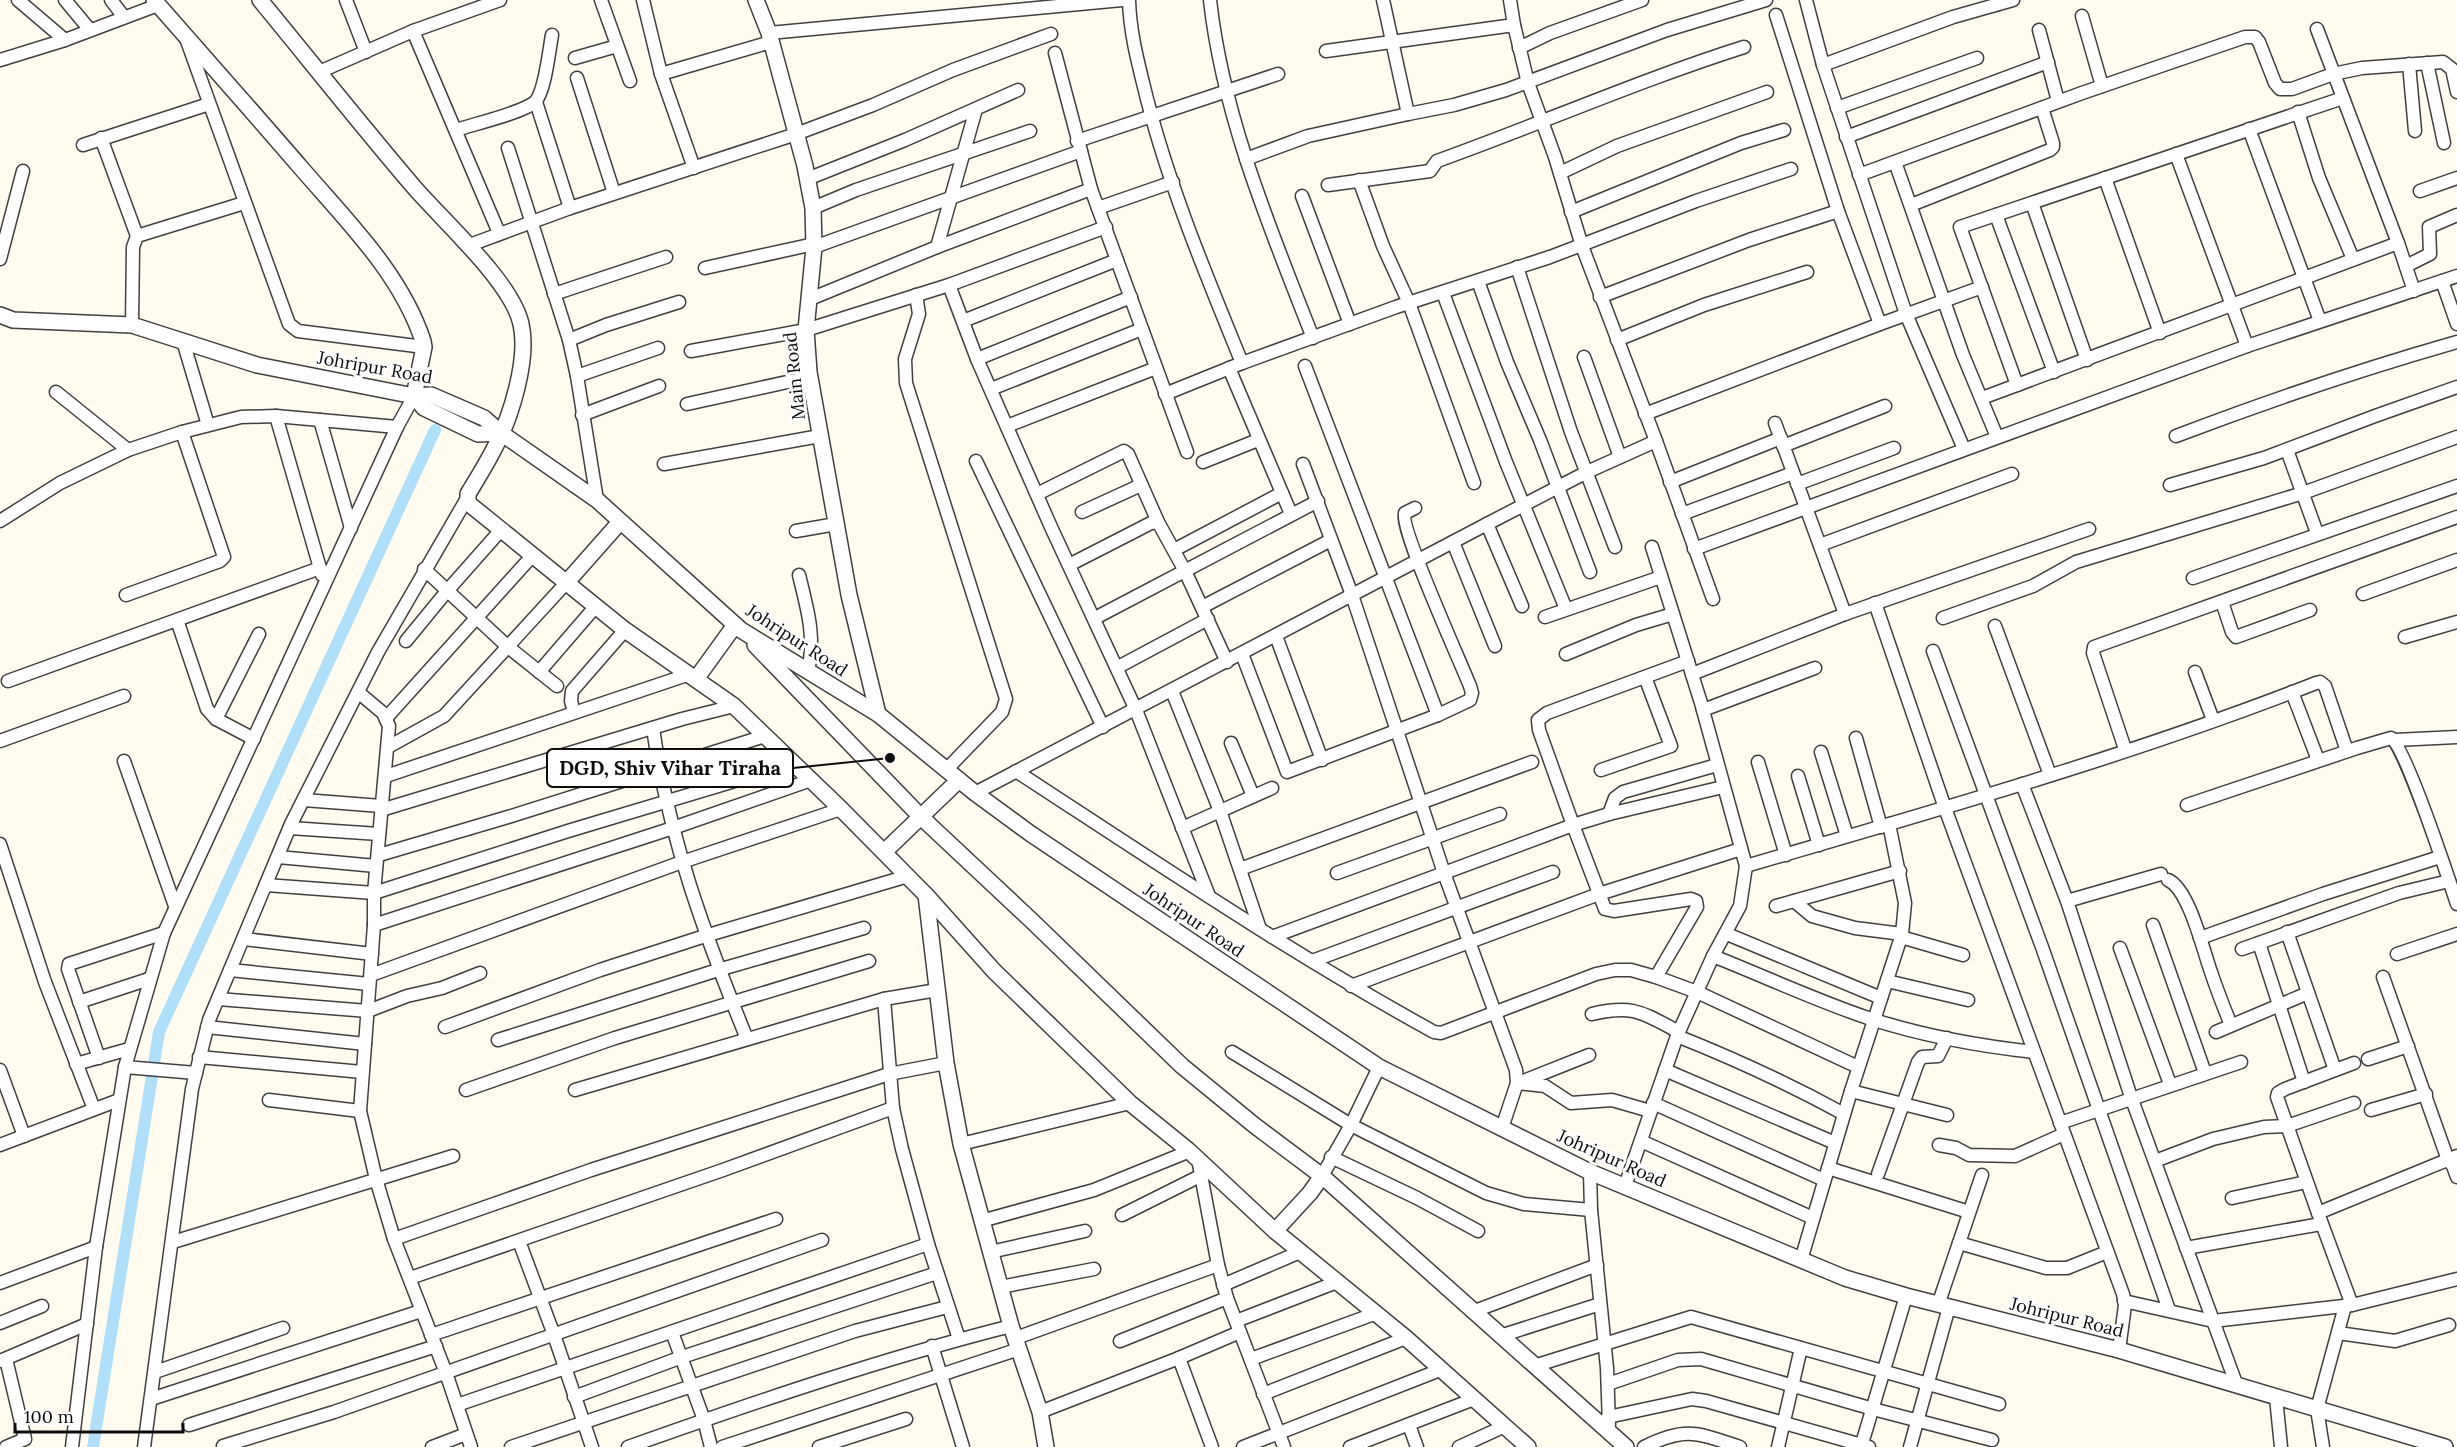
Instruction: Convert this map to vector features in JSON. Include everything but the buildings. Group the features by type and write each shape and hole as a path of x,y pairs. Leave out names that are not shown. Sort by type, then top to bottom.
{"street":[{"path":"18,0 65,40"},
{"path":"65,0 90,30"},
{"path":"111,0 124,17"},
{"path":"144,1447 196,1073 207,1027 290,828 358,692 424,569 492,453 509,415 523,348 522,325 514,304 501,283 413,186 260,0"},
{"path":"345,0 366,52"},
{"path":"319,72 414,31 500,0"},
{"path":"601,0 630,81"},
{"path":"643,0 661,74 694,168"},
{"name":"Main Road","path":"756,0 770,38 813,208 814,245 806,330 810,377 849,595 878,714"},
{"path":"661,74 770,38 1122,0"},
{"path":"1129,0 1132,39 1152,118 1173,182 1242,363"},
{"path":"1210,0 1212,22 1246,159 1312,338"},
{"path":"1383,0 1408,114"},
{"path":"1510,0 1528,82 1560,172 1570,212 1713,599"},
{"path":"1519,48 1550,33 1642,0"},
{"path":"1246,159 1308,136 1454,105 1528,82 1667,30 1766,0"},
{"path":"1806,0 1823,65 1906,314 1964,449"},
{"path":"1823,65 1953,17 2013,0"},
{"path":"0,60 65,40 156,2 352,225 404,300 421,334 424,347 423,400 397,427 175,906 149,979 125,1067 96,1247 72,1447"},
{"path":"1776,15 1838,211 1880,324"},
{"path":"2082,16 2102,86"},
{"path":"1326,51 1514,25"},
{"path":"2317,29 2414,291"},
{"path":"2039,30 2058,101"},
{"path":"414,31 499,233"},
{"path":"467,246 570,208 796,134 873,105 953,70 1051,34"},
{"path":"552,35 536,102 570,208"},
{"path":"185,36 285,318 293,329 424,347"},
{"path":"1859,175 2058,101 2252,36 2259,42 2275,83 2280,89 2292,89 2333,74 2362,68 2427,63 2449,64 2457,92"},
{"path":"575,58 617,45"},
{"path":"1328,185 1430,171 1437,161 1543,123 1607,95 1744,46"},
{"path":"1055,53 1091,189 1187,452"},
{"path":"1837,108 1977,58"},
{"path":"1846,137 2048,62"},
{"path":"2427,63 2444,143"},
{"path":"2409,64 2415,131"},
{"path":"705,268 814,245 950,198 1152,118 1278,74"},
{"path":"577,78 614,194"},
{"path":"807,179 905,140 1018,90"},
{"path":"1560,172 1617,146 1767,92"},
{"path":"2017,385 1960,227 2343,98"},
{"path":"456,130 536,102"},
{"path":"82,144 209,104"},
{"path":"1911,206 2050,150 2053,143 2042,108"},
{"path":"937,247 976,109"},
{"path":"2298,112 2319,178 2352,259"},
{"path":"2249,129 2320,321"},
{"path":"813,208 856,190 1030,130"},
{"path":"1570,212 1741,143 1784,130"},
{"path":"101,138 137,236 133,247 132,325"},
{"path":"508,148 569,340 597,500"},
{"path":"2176,153 2247,345"},
{"path":"1895,162 1996,437"},
{"path":"1165,394 1350,324 1582,246 1696,201 1791,170"},
{"path":"0,259 23,171"},
{"path":"2105,177 2160,333"},
{"path":"2420,191 2457,178"},
{"path":"1359,180 1389,261 1409,303 1473,483"},
{"path":"1098,208 1173,182"},
{"path":"810,300 937,247 1091,189"},
{"path":"1302,196 1350,324"},
{"path":"137,236 244,202"},
{"path":"2032,202 2087,360"},
{"path":"1600,297 1749,240 1838,211"},
{"path":"1996,215 2054,372"},
{"path":"2406,266 2430,255 2429,227 2457,215"},
{"path":"691,351 806,330 949,285 1106,227"},
{"path":"1982,398 2398,243"},
{"path":"554,294 666,257"},
{"path":"963,321 1117,260"},
{"path":"1516,267 1570,432 1615,547"},
{"path":"1617,340 1704,305 1807,272"},
{"path":"1694,549 2247,345 2457,276"},
{"path":"1478,281 1507,362 1590,572"},
{"path":"2442,281 2457,324"},
{"path":"949,285 977,359 1037,495 1118,667 1209,896"},
{"path":"1645,414 1982,287"},
{"path":"1443,293 1566,609"},
{"path":"916,295 919,314 905,359 906,383 1006,699 1002,712 946,770"},
{"path":"977,359 1131,297"},
{"path":"569,340 606,325 679,302"},
{"name":"Johripur Road","path":"0,315 13,320 132,325 257,365 423,400 484,418 501,433 597,500 738,627 878,714 975,793 1031,834 1379,1067 1590,1172 1845,1278 1943,1306 2119,1350 2445,1447"},
{"path":"991,389 1142,329"},
{"path":"183,341 208,425"},
{"path":"2176,436 2351,374 2457,342"},
{"path":"577,376 658,348"},
{"path":"1584,357 1620,457"},
{"path":"1305,366 1438,715"},
{"path":"1007,426 1156,368"},
{"path":"1229,368 1291,514"},
{"path":"687,404 810,377"},
{"path":"582,414 659,386"},
{"path":"2170,485 2228,470 2287,450 2457,387"},
{"path":"56,392 128,450"},
{"path":"423,400 478,434 501,433"},
{"path":"1670,482 1885,406"},
{"path":"0,521 60,483 128,450 182,432 241,417 276,416 397,427"},
{"path":"276,416 325,585"},
{"path":"320,420 351,528"},
{"path":"1775,423 1845,614"},
{"path":"126,594 220,561 224,557 182,432"},
{"path":"664,464 820,436"},
{"path":"1943,618 2033,586 2076,562 2303,493 2457,437"},
{"path":"1203,462 1258,440"},
{"path":"975,793 1103,728 1587,472 1656,441"},
{"path":"1682,514 1894,448"},
{"path":"2287,450 2317,533"},
{"path":"1037,495 1124,451 1128,454 1158,522 1185,571 1227,662"},
{"path":"976,461 1103,728"},
{"path":"1303,464 1352,595 1432,839 1513,1062 1517,1083 1502,1128"},
{"path":"1820,545 2012,474"},
{"path":"1082,512 1141,485"},
{"path":"2193,578 2457,486"},
{"path":"1174,550 1282,493"},
{"path":"466,500 625,630 696,674 734,706 841,809 889,847 908,876 994,971 1130,1104 1194,1155 1275,1231 1406,1338 1528,1447"},
{"path":"1095,618 1317,501"},
{"path":"1242,654 1285,771 1291,772 1438,715 1470,699 1472,693 1418,561 1404,516 1415,508"},
{"path":"2125,749 2092,653 2094,647 2457,518"},
{"path":"388,747 444,716 620,522"},
{"path":"1069,564 1151,523 1158,522"},
{"path":"796,531 836,524"},
{"path":"1487,524 1522,606"},
{"path":"1692,674 1875,603 2089,529"},
{"path":"406,641 501,530"},
{"path":"1202,607 1331,540"},
{"path":"1453,542 1495,646"},
{"path":"1625,1186 1678,1034 1713,956 1740,906 1745,886 1746,866 1703,710 1652,547"},
{"path":"387,717 533,555"},
{"path":"2363,594 2457,560"},
{"path":"8,681 320,568"},
{"path":"424,569 507,646 557,686"},
{"path":"799,575 813,635 808,671"},
{"path":"1545,617 1662,577"},
{"path":"2222,602 2232,632 2236,637 2310,610"},
{"path":"1875,603 1946,808 2124,1301 2119,1350"},
{"path":"539,672 596,606"},
{"path":"1566,654 1636,625 1673,614"},
{"path":"1118,667 1208,619"},
{"path":"177,620 210,715 254,739"},
{"path":"2405,637 2457,622"},
{"path":"1995,626 2050,775"},
{"path":"386,776 574,712 696,674 738,627 921,817 1182,1066 1254,1125 1322,1176 1534,1366 1609,1425 1626,1447"},
{"path":"574,712 571,701 572,691 625,630"},
{"path":"216,719 259,634"},
{"path":"1276,636 1322,760"},
{"path":"1933,651 2169,1310"},
{"path":"1656,977 1696,907 1696,902 1691,899 1614,911 1605,909 1572,825 1539,730 1538,720 1547,713 1688,661"},
{"path":"1703,710 1815,668"},
{"path":"2195,672 2213,720"},
{"path":"1601,770 1671,746 1645,677"},
{"path":"1746,866 2022,784 2316,683 2323,684 2347,751"},
{"path":"1172,691 1220,810 1260,930"},
{"path":"358,692 387,717 389,726 374,893 374,925 360,1111 376,1179 394,1239 446,1373 471,1447"},
{"path":"2292,692 2318,760"},
{"path":"0,741 124,696"},
{"path":"304,800 381,808 734,706"},
{"path":"653,728 659,770 682,862 705,936 747,1039"},
{"path":"278,857 378,860 765,736"},
{"path":"2187,805 2387,739 2457,737"},
{"path":"1801,1260 1873,1019 1901,936 1905,903 1900,871 1856,738"},
{"path":"2395,740 2420,799 2457,904"},
{"path":"1232,743 1253,796"},
{"path":"1821,752 1847,836"},
{"path":"124,761 175,906"},
{"path":"1240,869 1532,762"},
{"path":"1758,762 1786,855"},
{"path":"266,885 374,893 795,763"},
{"path":"1609,814 1615,798 1623,792 1717,765"},
{"path":"1016,771 1272,938 1351,987 1438,1033 1596,974 1615,970 1631,970 1697,992 1858,1068"},
{"path":"1798,776 1819,845"},
{"path":"374,925 673,828 811,780"},
{"path":"889,847 959,780"},
{"path":"2022,784 2067,902 2131,1097 2237,1386"},
{"path":"1272,938 1572,825 1723,786"},
{"path":"1182,828 1272,788"},
{"path":"230,970 370,980 682,862 841,809"},
{"path":"1337,873 1500,814"},
{"path":"290,828 379,834"},
{"path":"0,844 45,982 94,1110"},
{"path":"1351,987 1599,894 1741,849"},
{"path":"2200,938 2323,894 2440,857"},
{"path":"1776,906 1900,871"},
{"path":"1312,961 1553,872"},
{"path":"445,1027 600,970 705,936 908,876"},
{"path":"2067,902 2164,877 2173,882 2181,892 2200,938 2231,1025"},
{"path":"2242,949 2399,893 2450,881"},
{"path":"926,895 946,1063 961,1144 1015,1338 1040,1412 1047,1447"},
{"path":"1794,901 1812,916 1855,928 1901,936 1963,955"},
{"path":"2153,925 2205,1072"},
{"path":"498,1040 718,970 864,928"},
{"path":"2287,932 2335,1070"},
{"path":"99,1058 68,969 69,964 164,933"},
{"path":"1726,934 1881,998"},
{"path":"2397,954 2457,934"},
{"path":"244,939 372,954"},
{"path":"2259,943 2304,1082"},
{"path":"2120,948 2170,1084"},
{"path":"1713,956 1773,982 1873,1019 1984,1046 2034,1052"},
{"path":"466,1090 615,1038 869,961"},
{"path":"218,999 368,1011 408,996 442,988 480,973"},
{"path":"2383,977 2452,1158 2457,1177"},
{"path":"79,1002 149,979"},
{"path":"1887,981 1968,1000"},
{"path":"575,1090 884,999 937,990"},
{"path":"2216,1032 2308,993"},
{"path":"884,999 893,1108 928,1244 959,1339"},
{"path":"1592,1014 1623,1009 1635,1011 1678,1034 1763,1071 1844,1114"},
{"path":"207,1027 364,1044"},
{"path":"1878,1174 1904,1105 1917,1062 1922,1057 1938,1056 1947,1038"},
{"path":"2368,1059 2408,1046"},
{"path":"76,1064 129,1049"},
{"path":"1232,1052 1351,1125 1500,1198 1524,1204 1591,1210"},
{"path":"1517,1083 1589,1055"},
{"path":"199,1057 362,1072"},
{"path":"1939,1145 1956,1148 1969,1155 2015,1156 2098,1109 2241,1062"},
{"path":"394,1239 591,1170 889,1074 946,1063"},
{"path":"2323,1447 2318,1409 2338,1333 2349,1306 2278,1101 2278,1093 2354,1063"},
{"path":"125,1067 196,1073"},
{"path":"1275,1231 1289,1218 1322,1176 1351,1125 1379,1067"},
{"path":"0,1070 24,1136"},
{"path":"1665,1070 1835,1143"},
{"path":"1517,1083 1545,1086 1571,1102 1612,1100 1652,1107 1826,1174 1969,1212"},
{"path":"1851,1091 1947,1115"},
{"path":"2371,1110 2426,1094"},
{"path":"0,1145 120,1100"},
{"path":"269,1100 360,1111"},
{"path":"2155,1161 2228,1135 2264,1127 2287,1126 2354,1103"},
{"path":"961,1144 1130,1104"},
{"path":"410,1278 893,1108"},
{"path":"1641,1141 1813,1218"},
{"path":"1194,1155 1227,1298 1284,1447"},
{"path":"981,1221 1094,1190 1194,1155"},
{"path":"172,1242 453,1156"},
{"path":"1331,1157 1417,1198 1478,1231"},
{"path":"2187,1248 2319,1219 2452,1158"},
{"path":"1590,1172 1591,1210 1608,1384 1609,1425"},
{"path":"1910,1447 1927,1385 1959,1243 1982,1175"},
{"path":"1122,1215 1200,1176"},
{"path":"2232,1198 2307,1182"},
{"path":"189,1425 434,1341 540,1297 776,1219"},
{"path":"990,1252 1085,1231"},
{"path":"223,1446 334,1412 822,1240"},
{"path":"519,1241 592,1447"},
{"path":"1959,1243 2046,1268 2067,1268 2107,1252"},
{"path":"457,1405 928,1244"},
{"path":"0,1283 96,1247"},
{"path":"1223,1285 1300,1252"},
{"path":"722,1447 942,1374 1015,1338 1218,1265"},
{"path":"1472,1312 1597,1265"},
{"path":"1000,1287 1094,1269"},
{"path":"574,1397 682,1357 937,1273"},
{"path":"2124,1301 2213,1321 2349,1306 2457,1279"},
{"path":"1040,1412 1179,1358 1238,1327 1337,1282"},
{"path":"1609,1425 1692,1399 1864,1446 1906,1296"},
{"path":"1120,1341 1227,1298"},
{"path":"1500,1336 1600,1304"},
{"path":"0,1323 42,1306"},
{"path":"511,1447 855,1331 947,1307"},
{"path":"151,1399 421,1311"},
{"path":"1251,1359 1374,1314"},
{"path":"1534,1366 1691,1317 1884,1374 1998,1404"},
{"path":"6,1447 25,1439 3,1360 87,1324"},
{"path":"2338,1333 2395,1341 2449,1325"},
{"path":"155,1372 283,1328"},
{"path":"672,1332 704,1420 711,1447"},
{"path":"628,1447 932,1346 959,1339 1015,1338"},
{"path":"1263,1394 1406,1338"},
{"path":"932,1346 963,1447"},
{"path":"1778,1447 1801,1348"},
{"path":"1179,1358 1212,1447"},
{"path":"1608,1384 1690,1358 1711,1360 1873,1409 1992,1440"},
{"path":"1243,1447 1440,1370"},
{"path":"2276,1398 2281,1447"},
{"path":"1350,1447 1474,1399"},
{"path":"819,1447 906,1419"},
{"path":"1408,1425 1417,1447"},
{"path":"1460,1447 1505,1425"},
{"path":"1644,1447 1666,1436 1682,1433 1699,1435 1740,1447"},
{"path":"432,1447 466,1434"}],"waterway":[{"path":"93,1447 159,1032 435,430"}],"place":[{"name":"DGD, Shiv Vihar Tiraha","path":"890,758"}]}
